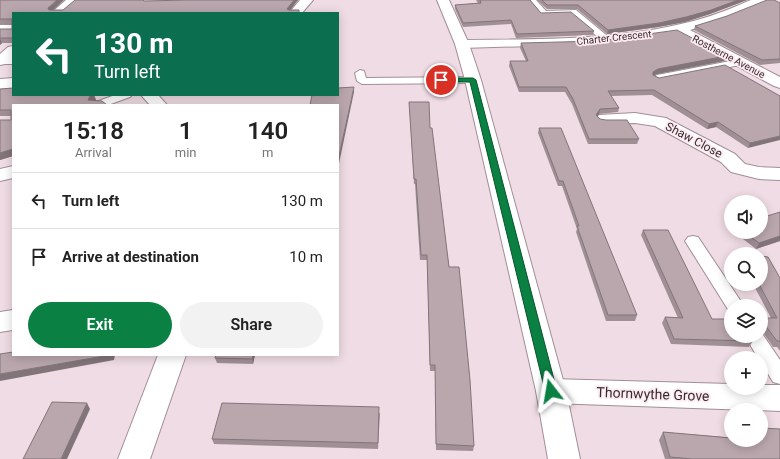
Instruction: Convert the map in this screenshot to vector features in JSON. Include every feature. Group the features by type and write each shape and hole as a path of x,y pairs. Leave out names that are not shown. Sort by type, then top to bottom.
{"street":[{"path":"58,12 73,0"},
{"path":"296,12 307,0"},
{"path":"443,0 462,44 473,80 551,391 564,459"},
{"name":"Charter Crescent","path":"462,44 535,43 634,36 678,29 732,13 761,0"},
{"path":"0,29 12,29"},
{"name":"Rostherne Avenue","path":"678,29 780,83"},
{"path":"0,61 12,51"},
{"path":"0,84 12,83"},
{"path":"150,96 158,104"},
{"name":"Shaw Close","path":"605,119 634,118 660,122 717,151 728,158 738,168 759,173 780,174"},
{"path":"0,175 12,172"},
{"path":"0,322 12,320"},
{"path":"134,459 172,356"},
{"name":"Thornwythe Grove","path":"551,391 780,398"}],"lane":[{"path":"531,0 544,14 573,12 606,39"},
{"path":"0,61 12,61"},
{"path":"657,78 741,62"},
{"path":"360,73 362,81 473,80"},
{"path":"100,104 123,96"},
{"path":"693,241 730,299"},
{"path":"759,343 780,376"}],"building":[{"path":"0,0 57,0 48,8 49,10 63,10 75,0 294,0 287,9 299,10 299,12 12,12 12,19 0,19"},
{"path":"480,0 530,0 541,13 571,12 594,31 517,34 511,20 463,23 455,5 481,3"},
{"path":"542,0 738,0 686,17 659,23 608,30 578,5 547,5"},
{"path":"767,0 774,0 780,3 780,59 762,60 695,26 727,16"},
{"path":"0,29 12,29 12,38 0,38"},
{"path":"677,30 726,56 658,69 653,72 653,75 659,78 725,65 780,96 780,136 750,143 718,122 709,124 654,90 608,91 619,108 600,109 596,115 600,119 606,120 627,120 639,139 589,139 573,99 566,87 519,87 510,61 528,61 521,43 598,41"},
{"path":"354,87 339,156 339,104 310,104 312,96 339,96 339,88"},
{"path":"12,88 12,96 90,96 88,100 102,101 106,104 12,104 12,149 0,153 0,120 11,120 11,110 0,110 0,89"},
{"path":"409,102 429,102 430,128 432,128 449,267 459,267 470,380 474,446 436,444 435,365 430,365 427,255 421,255"},
{"path":"539,128 561,128 637,315 608,315 563,181 559,181"},
{"path":"780,212 780,236 759,243 754,239 768,239 768,216"},
{"path":"643,230 668,230 712,319 724,319 724,340 674,339 665,317 683,318"},
{"path":"768,257 780,278 780,341 777,341 768,329 768,318 777,318 763,291 768,291"},
{"path":"12,352 12,356 104,356 0,374 0,354"},
{"path":"216,356 253,356 252,359 215,358"},
{"path":"52,402 87,403 61,459 23,459"},
{"path":"222,403 379,407 378,443 212,439"},
{"path":"768,428 780,429 780,459 692,459 670,457 663,432 724,437 724,447 768,447"}],"route":[{"path":"441,80 473,80 551,391"}]}
